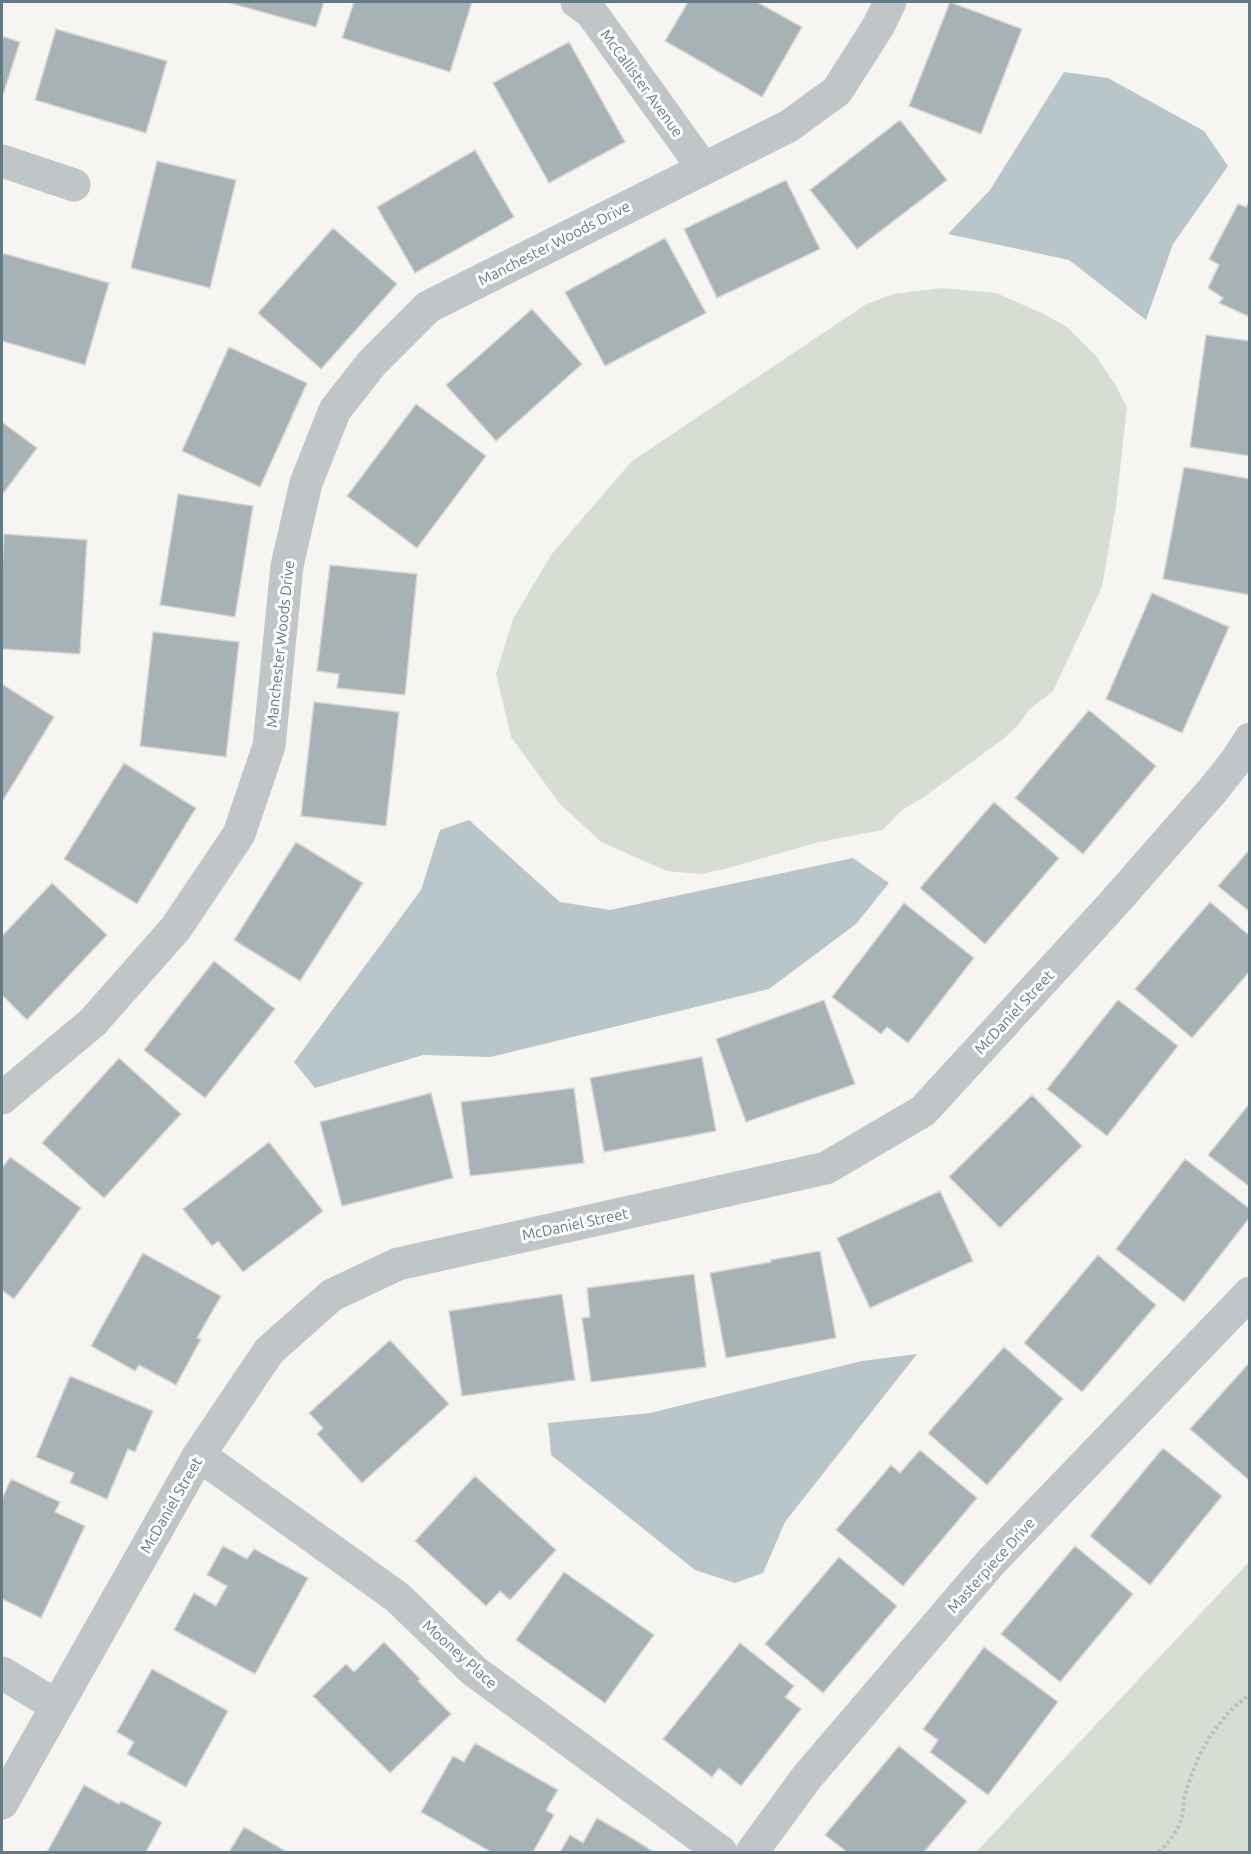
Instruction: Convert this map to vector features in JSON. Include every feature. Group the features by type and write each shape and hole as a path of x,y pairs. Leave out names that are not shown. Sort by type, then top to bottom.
{"street":[{"name":"McCallister Avenue","path":"578,2 591,12 703,168"},
{"name":"Manchester Woods Drive","path":"2,1098 93,1022 176,928 239,834 269,746 286,566 306,483 335,410 372,363 428,307 789,126 837,91 879,25 890,2"},
{"path":"2,161 74,185"},
{"name":"McDaniel Street","path":"2,1803 200,1455 269,1351 332,1295 398,1264 826,1168 923,1111 1121,895 1213,790 1250,739"},
{"name":"Masterpiece Drive","path":"752,1852 807,1777 991,1562 1250,1293"},
{"name":"Mooney Place","path":"200,1455 397,1597 474,1671 722,1852"},
{"path":"2,1672 57,1706"}],"path":[{"path":"1159,1852 1170,1841 1181,1819 1184,1800 1202,1750 1213,1730 1237,1704 1250,1695"}],"shaded area":[{"path":"1064,72 1108,78 1204,131 1228,166 1173,244 1146,320 1069,260 948,234 990,190"},
{"path":"943,288 996,293 1042,313 1067,327 1096,356 1127,407 1116,506 1102,587 1053,691 1029,710 1019,724 1002,740 924,797 902,810 883,830 819,842 725,869 699,874 667,871 601,842 560,804 511,737 496,674 513,619 551,555 632,461 865,305 893,294"},
{"path":"469,820 560,902 610,910 853,858 889,883 856,924 769,989 491,1057 423,1055 315,1088 294,1062 421,890 440,830"},
{"path":"917,1354 785,1522 763,1573 735,1583 695,1570 551,1455 548,1423 650,1413 862,1361"},
{"path":"1249,1562 1249,1852 976,1852"}],"building":[{"path":"226,2 324,2 316,27"},
{"path":"354,2 472,2 450,72 342,38"},
{"path":"688,2 757,2 802,27 762,97 665,41"},
{"path":"950,2 1022,29 981,134 909,106"},
{"path":"56,29 167,61 146,133 35,100"},
{"path":"2,36 20,42 2,98"},
{"path":"569,42 625,142 549,183 493,83"},
{"path":"900,120 947,180 857,249 810,190"},
{"path":"475,150 514,217 415,273 377,207"},
{"path":"157,161 236,180 210,288 131,268"},
{"path":"786,180 820,249 717,298 684,229"},
{"path":"1250,200 1250,317 1219,303 1223,298 1208,288 1219,265 1209,259 1238,204 1246,207"},
{"path":"333,228 397,284 321,369 258,313"},
{"path":"665,238 706,313 605,366 565,292"},
{"path":"2,253 109,283 85,365 2,341"},
{"path":"532,309 582,364 496,441 446,385"},
{"path":"1206,335 1250,341 1250,456 1190,447"},
{"path":"229,347 307,383 260,487 182,451"},
{"path":"416,404 486,456 417,548 347,496"},
{"path":"2,422 37,448 2,495"},
{"path":"1184,467 1250,479 1250,595 1163,579"},
{"path":"178,494 253,506 235,617 160,605"},
{"path":"4,534 87,540 80,654 2,649"},
{"path":"330,565 417,574 405,695 337,688 339,674 317,671"},
{"path":"1152,593 1229,627 1182,733 1106,699"},
{"path":"153,632 239,642 226,757 140,746"},
{"path":"2,684 54,717 2,802"},
{"path":"314,702 399,712 386,826 301,816"},
{"path":"1089,710 1156,766 1083,854 1015,798"},
{"path":"124,763 196,808 137,904 64,859"},
{"path":"994,802 1059,858 985,944 920,888"},
{"path":"296,842 363,883 300,981 234,940"},
{"path":"1250,849 1250,912 1218,886"},
{"path":"52,883 107,935 27,1020 2,995 2,936"},
{"path":"1210,902 1250,936 1250,971 1192,1038 1135,989"},
{"path":"904,903 974,958 908,1043 887,1027 881,1034 832,997"},
{"path":"214,961 275,1009 205,1098 144,1050"},
{"path":"824,1000 855,1084 746,1122 716,1039"},
{"path":"1118,1000 1178,1046 1107,1136 1047,1089"},
{"path":"702,1057 716,1131 604,1152 590,1078"},
{"path":"119,1058 181,1114 104,1198 42,1143"},
{"path":"574,1088 584,1163 470,1176 461,1102"},
{"path":"431,1093 453,1178 342,1206 320,1122"},
{"path":"1032,1095 1082,1146 1000,1228 949,1177"},
{"path":"1250,1103 1250,1187 1208,1155"},
{"path":"269,1142 323,1211 243,1272 218,1241 212,1246 183,1209"},
{"path":"10,1157 81,1208 14,1299 2,1290 2,1168"},
{"path":"1185,1159 1250,1209 1250,1217 1184,1302 1116,1249"},
{"path":"940,1191 973,1261 870,1308 837,1238"},
{"path":"820,1251 836,1338 726,1358 710,1273"},
{"path":"143,1253 221,1296 197,1338 201,1339 176,1385 139,1365 135,1371 91,1346"},
{"path":"1098,1255 1156,1305 1082,1392 1024,1343"},
{"path":"694,1274 706,1367 591,1382 582,1318 590,1317 587,1288"},
{"path":"562,1294 575,1380 462,1396 449,1311"},
{"path":"390,1340 449,1404 362,1483 317,1434 323,1428 309,1413"},
{"path":"1004,1347 1063,1399 987,1485 928,1433"},
{"path":"1250,1362 1250,1481 1190,1429"},
{"path":"70,1376 153,1411 135,1452 128,1449 107,1499 70,1483 74,1473 36,1457"},
{"path":"1163,1448 1222,1496 1150,1585 1090,1536"},
{"path":"920,1450 977,1498 903,1586 836,1530 891,1465 900,1473"},
{"path":"475,1476 556,1550 510,1600 500,1591 486,1606 415,1541"},
{"path":"11,1479 60,1502 55,1512 85,1526 41,1618 2,1599 2,1499"},
{"path":"223,1546 247,1559 254,1549 308,1578 255,1674 174,1630 194,1593 216,1606 227,1586 207,1575"},
{"path":"1075,1546 1133,1594 1060,1682 1001,1634"},
{"path":"839,1557 897,1606 823,1693 765,1644"},
{"path":"564,1572 654,1635 605,1703 516,1640"},
{"path":"384,1642 451,1714 390,1773 313,1696 346,1664 354,1672"},
{"path":"740,1643 794,1686 785,1697 801,1709 741,1786 719,1768 712,1777 663,1739"},
{"path":"984,1647 1058,1702 988,1795 930,1752 938,1740 923,1729"},
{"path":"152,1669 228,1711 186,1787 127,1754 134,1742 117,1732"},
{"path":"475,1743 558,1790 546,1810 554,1815 533,1852 491,1852 421,1812 453,1756 464,1762"},
{"path":"899,1746 967,1801 924,1852 847,1852 825,1835"},
{"path":"84,1785 119,1804 121,1801 162,1822 146,1852 47,1852"},
{"path":"597,1818 654,1852 560,1852 570,1835 583,1843"},
{"path":"244,1827 287,1852 229,1852"}]}
